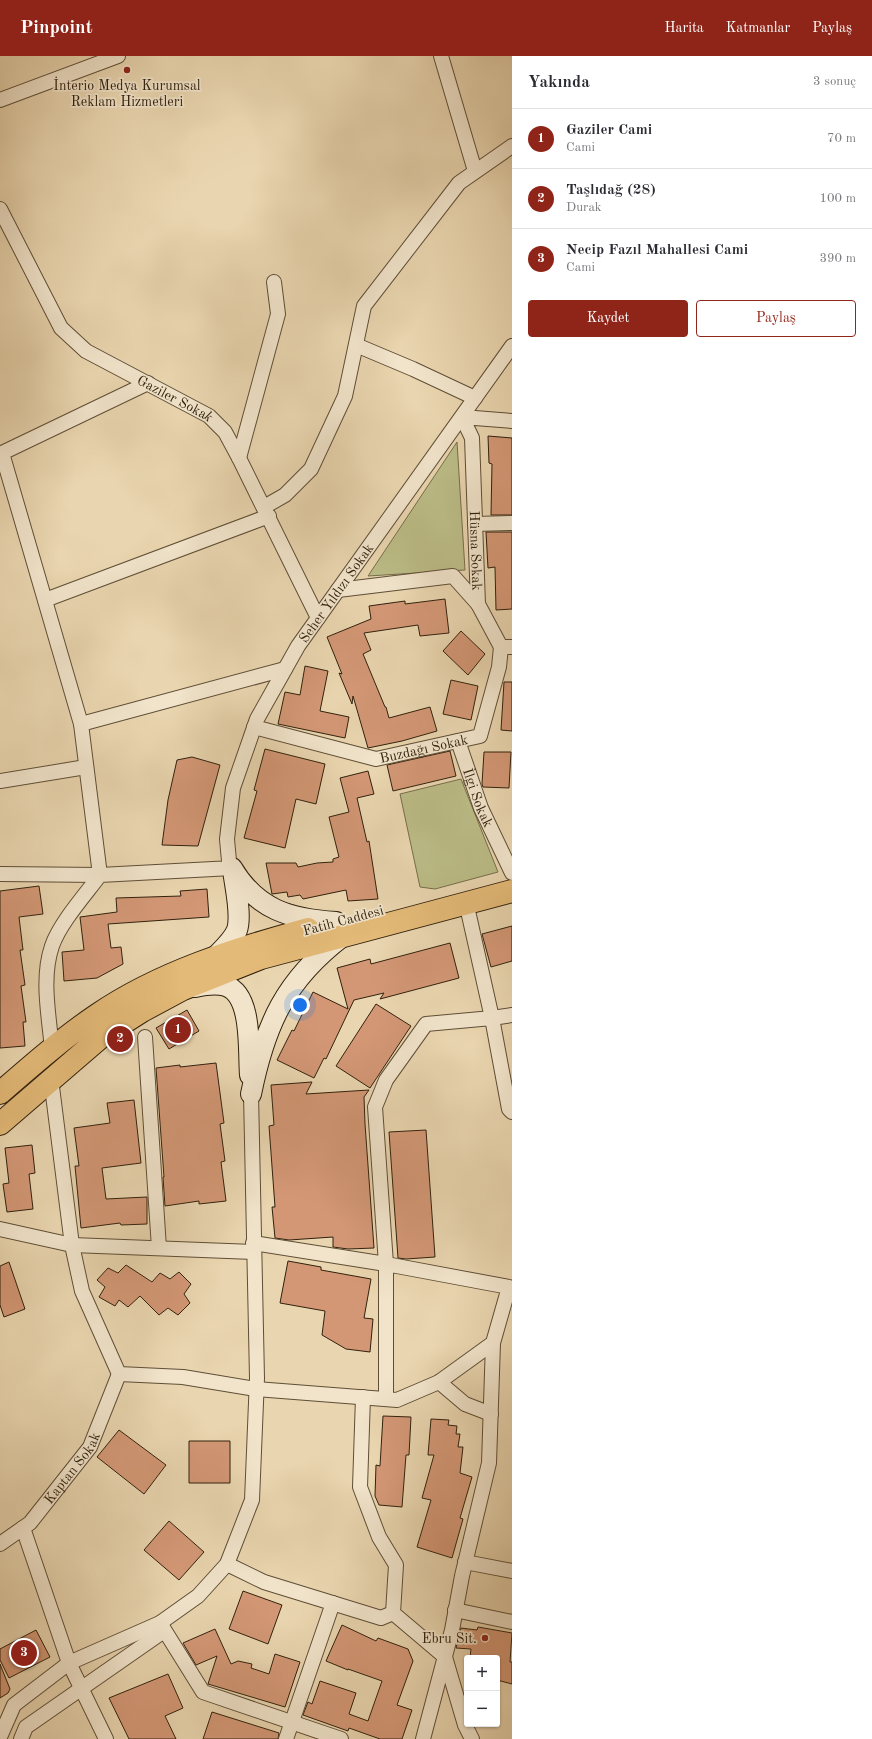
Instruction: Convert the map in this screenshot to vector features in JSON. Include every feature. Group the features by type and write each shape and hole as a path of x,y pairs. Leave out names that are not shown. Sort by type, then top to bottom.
{"main road":[{"name":"Fatih Caddesi","path":"179,981 261,958 341,928 512,874"},
{"name":"Fatih Caddesi","path":"179,981 215,957 275,938 341,928 512,891"},
{"path":"0,1093 52,1049 98,1015 121,1001 179,981"},
{"path":"0,1124 101,1037 179,981"}],"street":[{"path":"0,100 118,56"},
{"path":"441,56 475,171"},
{"path":"45,600 266,511 285,495 311,469 345,396 364,306 458,183 512,146"},
{"name":"Gaziler Sokak","path":"1,212 61,328 86,350 208,416 224,432 266,511 318,618"},
{"path":"239,458 278,314 274,282"},
{"path":"356,345 413,369 475,398"},
{"name":"Seher Yıldızı Sokak","path":"232,868 229,861 227,840 233,788 257,719 298,646 512,346"},
{"path":"52,1049 46,985 52,946 61,928 100,875 81,724 1,453 148,383"},
{"path":"462,417 512,421"},
{"name":"Hüsna Sokak","path":"462,417 472,438 478,604 506,647"},
{"path":"475,524 512,523"},
{"path":"338,590 453,576 478,604"},
{"name":"Buzdağı Sokak","path":"254,727 376,759 480,736 506,647"},
{"path":"81,724 285,669"},
{"name":"İlgi Sokak","path":"458,741 480,808 512,874"},
{"path":"0,782 86,767"},
{"path":"0,874 100,875 232,868"},
{"path":"232,868 249,891 270,908 285,914 341,928 305,969 279,1008 269,1028 257,1066 251,1094"},
{"path":"215,957 234,936 238,926 238,914 232,868"},
{"path":"466,902 492,1018 509,1109 512,1112"},
{"path":"21,1739 26,1727 162,1627 198,1596 227,1564 252,1500 256,1389 251,1094 246,1016 239,997 230,988 222,985 203,986 179,981"},
{"path":"386,1399 386,1264 375,1107 386,1080 426,1024 512,1015"},
{"path":"145,1037 159,1248"},
{"path":"51,1079 72,1245 82,1291 119,1374 183,1377 256,1389 397,1400 439,1382 493,1343"},
{"path":"0,1229 72,1245 159,1248 254,1247 386,1264 510,1283 493,1343 489,1463 465,1562 456,1610 423,1739"},
{"name":"Kaptan Sokak","path":"0,1542 30,1523 90,1447 119,1374"},
{"path":"439,1382 465,1404 490,1414"},
{"path":"363,1397 360,1487 379,1537 396,1565 394,1613"},
{"path":"23,1528 69,1663 106,1739"},
{"path":"465,1562 512,1571"},
{"path":"227,1564 264,1582 381,1618 394,1613"},
{"path":"286,1739 332,1603"},
{"path":"456,1610 512,1622"},
{"path":"394,1613 445,1656 465,1725 472,1739"},
{"path":"0,1737 14,1705 69,1663 162,1627"},
{"path":"162,1627 203,1692 341,1739"}],"green space":[{"path":"457,442 465,570 368,576"},
{"path":"461,779 498,872 435,889 420,887 400,794"}],"building":[{"path":"488,436 512,438 512,515 491,515 492,464 489,463"},
{"path":"486,532 512,532 512,609 496,610 495,567 488,568"},
{"path":"445,599 449,633 420,636 418,625 364,633 371,650 363,654 386,707 389,718 430,707 437,731 402,741 368,748 353,696 352,704 339,673 342,674 327,637 371,619 369,606 405,601 405,604"},
{"path":"461,631 485,654 468,675 443,651"},
{"path":"305,666 328,671 320,711 349,717 345,738 278,724 285,692 300,695"},
{"path":"451,680 478,686 471,720 443,714"},
{"path":"504,682 512,682 512,731 501,730"},
{"path":"265,749 325,764 316,804 296,799 285,848 244,838 257,791 254,790"},
{"path":"450,751 456,776 393,791 387,765"},
{"path":"484,752 511,752 509,788 483,787"},
{"path":"192,757 220,765 198,846 162,845 168,800 177,760"},
{"path":"368,771 374,794 357,798 367,842 369,841 378,899 348,901 346,890 303,899 300,895 288,897 287,892 272,894 266,863 296,863 298,867 317,863 333,862 333,859 339,857 329,817 349,812 340,778"},
{"path":"39,886 43,914 19,917 23,950 20,950 25,985 21,986 26,1022 23,1022 25,1046 0,1048 0,891"},
{"path":"207,889 209,917 108,924 111,948 121,947 123,964 97,978 64,981 62,952 84,950 80,917 117,912 116,898 181,896 180,891"},
{"path":"512,926 512,961 491,967 482,934"},
{"path":"450,943 459,978 380,999 384,993 354,1000 326,1059 324,1058 314,1078 277,1060 292,1030 294,1031 313,992 348,1009 337,968 370,959 371,964"},
{"path":"376,1004 411,1026 370,1088 336,1066"},
{"path":"187,1010 199,1031 169,1049 156,1028"},
{"path":"216,1063 224,1123 220,1124 225,1161 221,1162 226,1201 199,1204 199,1201 165,1206 156,1068"},
{"path":"312,1082 306,1094 369,1090 364,1097 374,1248 348,1249 333,1247 333,1237 289,1240 275,1238 272,1207 275,1207 269,1126 274,1125 271,1085"},
{"path":"134,1100 141,1163 102,1168 106,1199 147,1197 147,1224 121,1225 120,1223 81,1228 75,1166 79,1166 74,1128 110,1123 107,1103"},
{"path":"426,1130 435,1257 406,1259 398,1258 389,1132"},
{"path":"32,1145 35,1173 29,1174 33,1209 7,1212 3,1184 9,1183 5,1148"},
{"path":"288,1261 321,1267 321,1270 371,1279 364,1318 373,1319 370,1352 346,1349 322,1335 325,1311 280,1303"},
{"path":"9,1262 25,1309 4,1317 0,1305 0,1266"},
{"path":"126,1265 152,1282 160,1273 170,1279 179,1272 191,1284 184,1294 190,1303 178,1315 168,1308 159,1315 140,1296 128,1307 119,1300 115,1306 99,1297 105,1287 97,1280 108,1268 118,1273"},
{"path":"383,1416 411,1417 409,1455 406,1455 402,1507 379,1505 375,1496 376,1465 380,1466"},
{"path":"431,1419 449,1420 448,1425 457,1426 456,1434 460,1434 458,1447 463,1447 460,1473 472,1477 460,1518 463,1519 452,1558 417,1547 431,1500 422,1498 434,1455 428,1455"},
{"path":"119,1430 166,1465 144,1494 97,1457"},
{"path":"189,1441 230,1441 230,1483 189,1483"},
{"path":"169,1521 204,1552 179,1580 144,1550"},
{"path":"243,1591 282,1605 268,1644 229,1629"},
{"path":"342,1625 376,1641 378,1638 408,1649 413,1661 397,1705 412,1710 402,1739 380,1739 349,1728 348,1731 303,1715 308,1702 312,1704 320,1681 356,1693 349,1714 368,1721 382,1681 326,1661"},
{"path":"478,1627 512,1633 510,1662 512,1662 512,1684 500,1681 500,1655 470,1655 471,1649 456,1648 461,1628 477,1630"},
{"path":"215,1629 231,1664 238,1661 252,1664 251,1668 269,1674 275,1654 300,1662 285,1707 208,1684 217,1656 196,1665 183,1643"},
{"path":"36,1630 50,1657 9,1678 0,1660 0,1649"},
{"path":"0,1664 10,1689 8,1693 0,1698"},
{"path":"168,1674 183,1708 165,1716 176,1739 129,1739 109,1698"},
{"path":"212,1712 279,1733 278,1739 203,1739"}],"place":[{"name":"İnterio Medya Kurumsal Reklam Hizmetleri","path":"127,70"},
{"name":"Gaziler Cami","path":"178,1030"},
{"name":"Taşlıdağ (28)","path":"120,1039"},
{"name":"Ebru Sit.","path":"485,1638"},
{"name":"Necip Fazıl Mahallesi Cami","path":"24,1653"}]}
